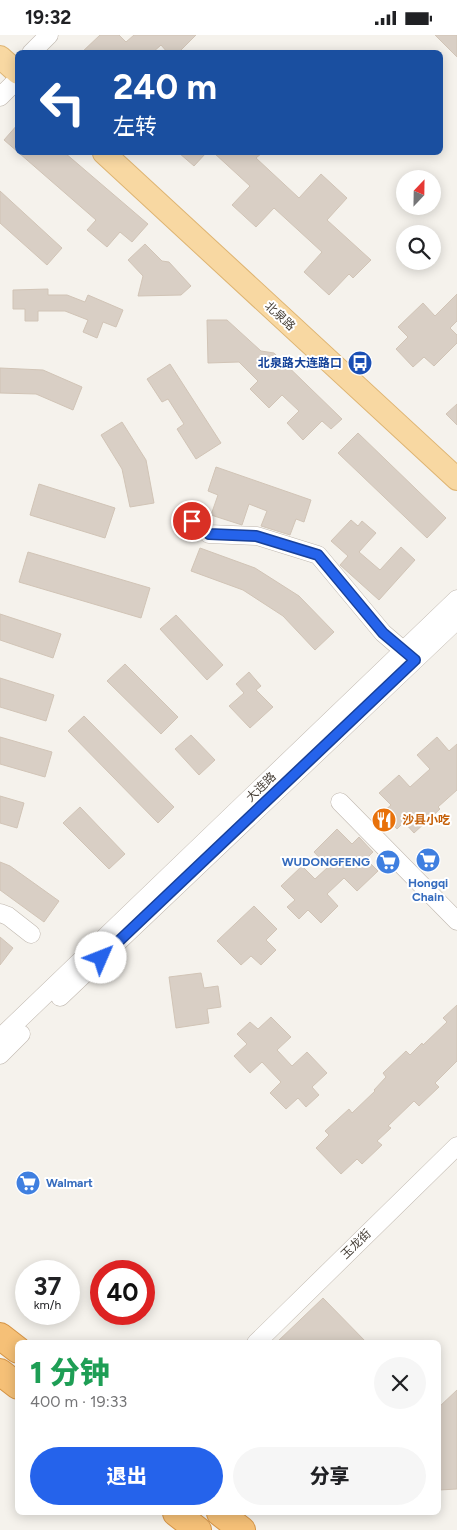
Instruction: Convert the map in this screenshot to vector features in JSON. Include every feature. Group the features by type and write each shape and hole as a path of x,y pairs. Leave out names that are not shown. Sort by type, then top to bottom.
{"highway":[{"path":"0,1335 15,1348"},
{"path":"0,1372 15,1384"},
{"path":"179,1515 198,1530"},
{"path":"223,1515 242,1530"}],"main road":[{"name":"北泉路","path":"106,155 457,479"},
{"name":"北泉路","path":"123,155 457,462"}],"street":[{"path":"34,50 49,35"},
{"path":"0,97 10,63"},
{"path":"192,521 209,534 256,536 318,555 383,633 409,655"},
{"name":"大连路","path":"0,1055 409,655 457,599"},
{"name":"大连路","path":"0,1039 409,655 457,620"},
{"path":"340,802 457,921"},
{"path":"0,913 8,916 31,934"},
{"name":"玉龙街","path":"259,1340 457,1146"}],"building":[{"path":"100,35 119,35 126,42 134,35 196,35 181,50 165,50 161,45 155,50 84,50"},
{"path":"435,35 457,35 457,57"},
{"path":"15,127 15,149 4,140"},
{"path":"21,155 67,155 148,224 132,242 120,232 107,247 87,230 96,220"},
{"path":"181,155 204,155 194,166"},
{"path":"216,155 260,155 256,158 299,198 321,174 347,198 327,220 371,260 353,278 349,274 329,295 304,272 322,252 274,208 256,227 232,205 250,186"},
{"path":"0,191 62,248 47,265 0,223"},
{"path":"145,244 162,261 169,262 191,286 181,295 138,296 143,276 128,260"},
{"path":"48,289 48,295 67,295 85,302 88,295 123,310 116,327 103,322 97,338 83,332 88,320 65,311 38,311 38,321 25,321 25,309 13,309 13,290"},
{"path":"457,294 457,321 450,328 457,335 457,343 434,366 424,357 413,367 396,349 408,337 398,327 423,303 435,316"},
{"path":"207,320 227,320 261,351 274,353 342,419 331,429 322,421 303,440 287,423 299,411 282,395 269,408 250,389 258,381 239,362 208,363"},
{"path":"170,364 221,443 196,459 177,429 184,424 168,399 162,402 147,379"},
{"path":"0,368 43,370 82,387 73,410 36,394 0,393"},
{"path":"457,404 457,425 446,414"},
{"path":"122,422 146,460 154,503 130,507 122,469 101,435"},
{"path":"358,433 446,518 427,538 338,453"},
{"path":"216,467 311,500 304,522 296,519 290,535 261,526 267,511 249,504 242,525 211,515 218,495 208,491"},
{"path":"39,484 115,508 105,538 30,515"},
{"path":"351,520 358,526 362,521 376,533 359,552 380,570 401,547 415,560 379,600 340,565 348,556 331,541"},
{"path":"200,548 255,568 299,596 334,632 315,650 283,616 243,590 191,571"},
{"path":"28,552 150,588 141,618 19,582"},
{"path":"0,614 61,634 53,658 0,640"},
{"path":"176,615 223,665 207,680 160,629"},
{"path":"125,664 178,717 161,734 107,681"},
{"path":"249,672 261,686 256,690 273,707 250,728 229,706 244,693 236,684"},
{"path":"0,678 54,695 46,721 0,707"},
{"path":"84,716 174,807 158,823 68,731"},
{"path":"191,735 215,760 199,775 175,749"},
{"path":"0,737 52,752 45,777 0,764"},
{"path":"437,737 449,751 457,744 457,790 414,833 404,822 397,829 382,813 391,805 379,793 399,775 410,787 430,769 417,755"},
{"path":"0,796 24,803 17,828 0,823"},
{"path":"80,807 125,854 109,869 63,823"},
{"path":"337,829 352,844 359,837 373,852 366,859 378,871 357,891 344,878 327,894 338,906 321,923 308,910 299,919 287,907 295,900 281,886 302,866 315,879 328,867 314,852"},
{"path":"0,862 10,866 59,901 44,922 0,890"},
{"path":"254,906 277,929 266,940 276,950 261,965 251,956 241,965 217,941"},
{"path":"0,937 13,948 0,965"},
{"path":"201,973 204,988 218,986 221,1007 207,1009 209,1023 176,1028 169,977"},
{"path":"457,1005 457,1061 435,1083 439,1087 419,1106 414,1101 388,1126 391,1128 377,1141 382,1145 362,1164 357,1159 341,1174 316,1148 329,1135 325,1131 349,1109 352,1113 375,1091 386,1077 383,1073 406,1051 410,1055 422,1043 423,1045 447,1022 443,1018"},
{"path":"271,1017 291,1037 277,1050 292,1066 307,1052 327,1073 312,1087 319,1095 306,1107 298,1098 286,1109 270,1093 281,1082 262,1062 250,1073 234,1056 247,1044 237,1034 250,1022 258,1029"},
{"path":"323,1298 364,1340 279,1340"},
{"path":"457,1390 457,1489 441,1490 441,1405"}],"place":[{"name":"北泉路大连路口","path":"360,363"},
{"name":"沙县小吃","path":"384,820"},
{"name":"Hongqi Chain","path":"428,860"},
{"name":"WUDONGFENG","path":"388,862"},
{"name":"Walmart","path":"28,1183"}],"route":[{"path":"101,958 415,660 383,633 318,555 256,536 209,534 192,521"}]}
